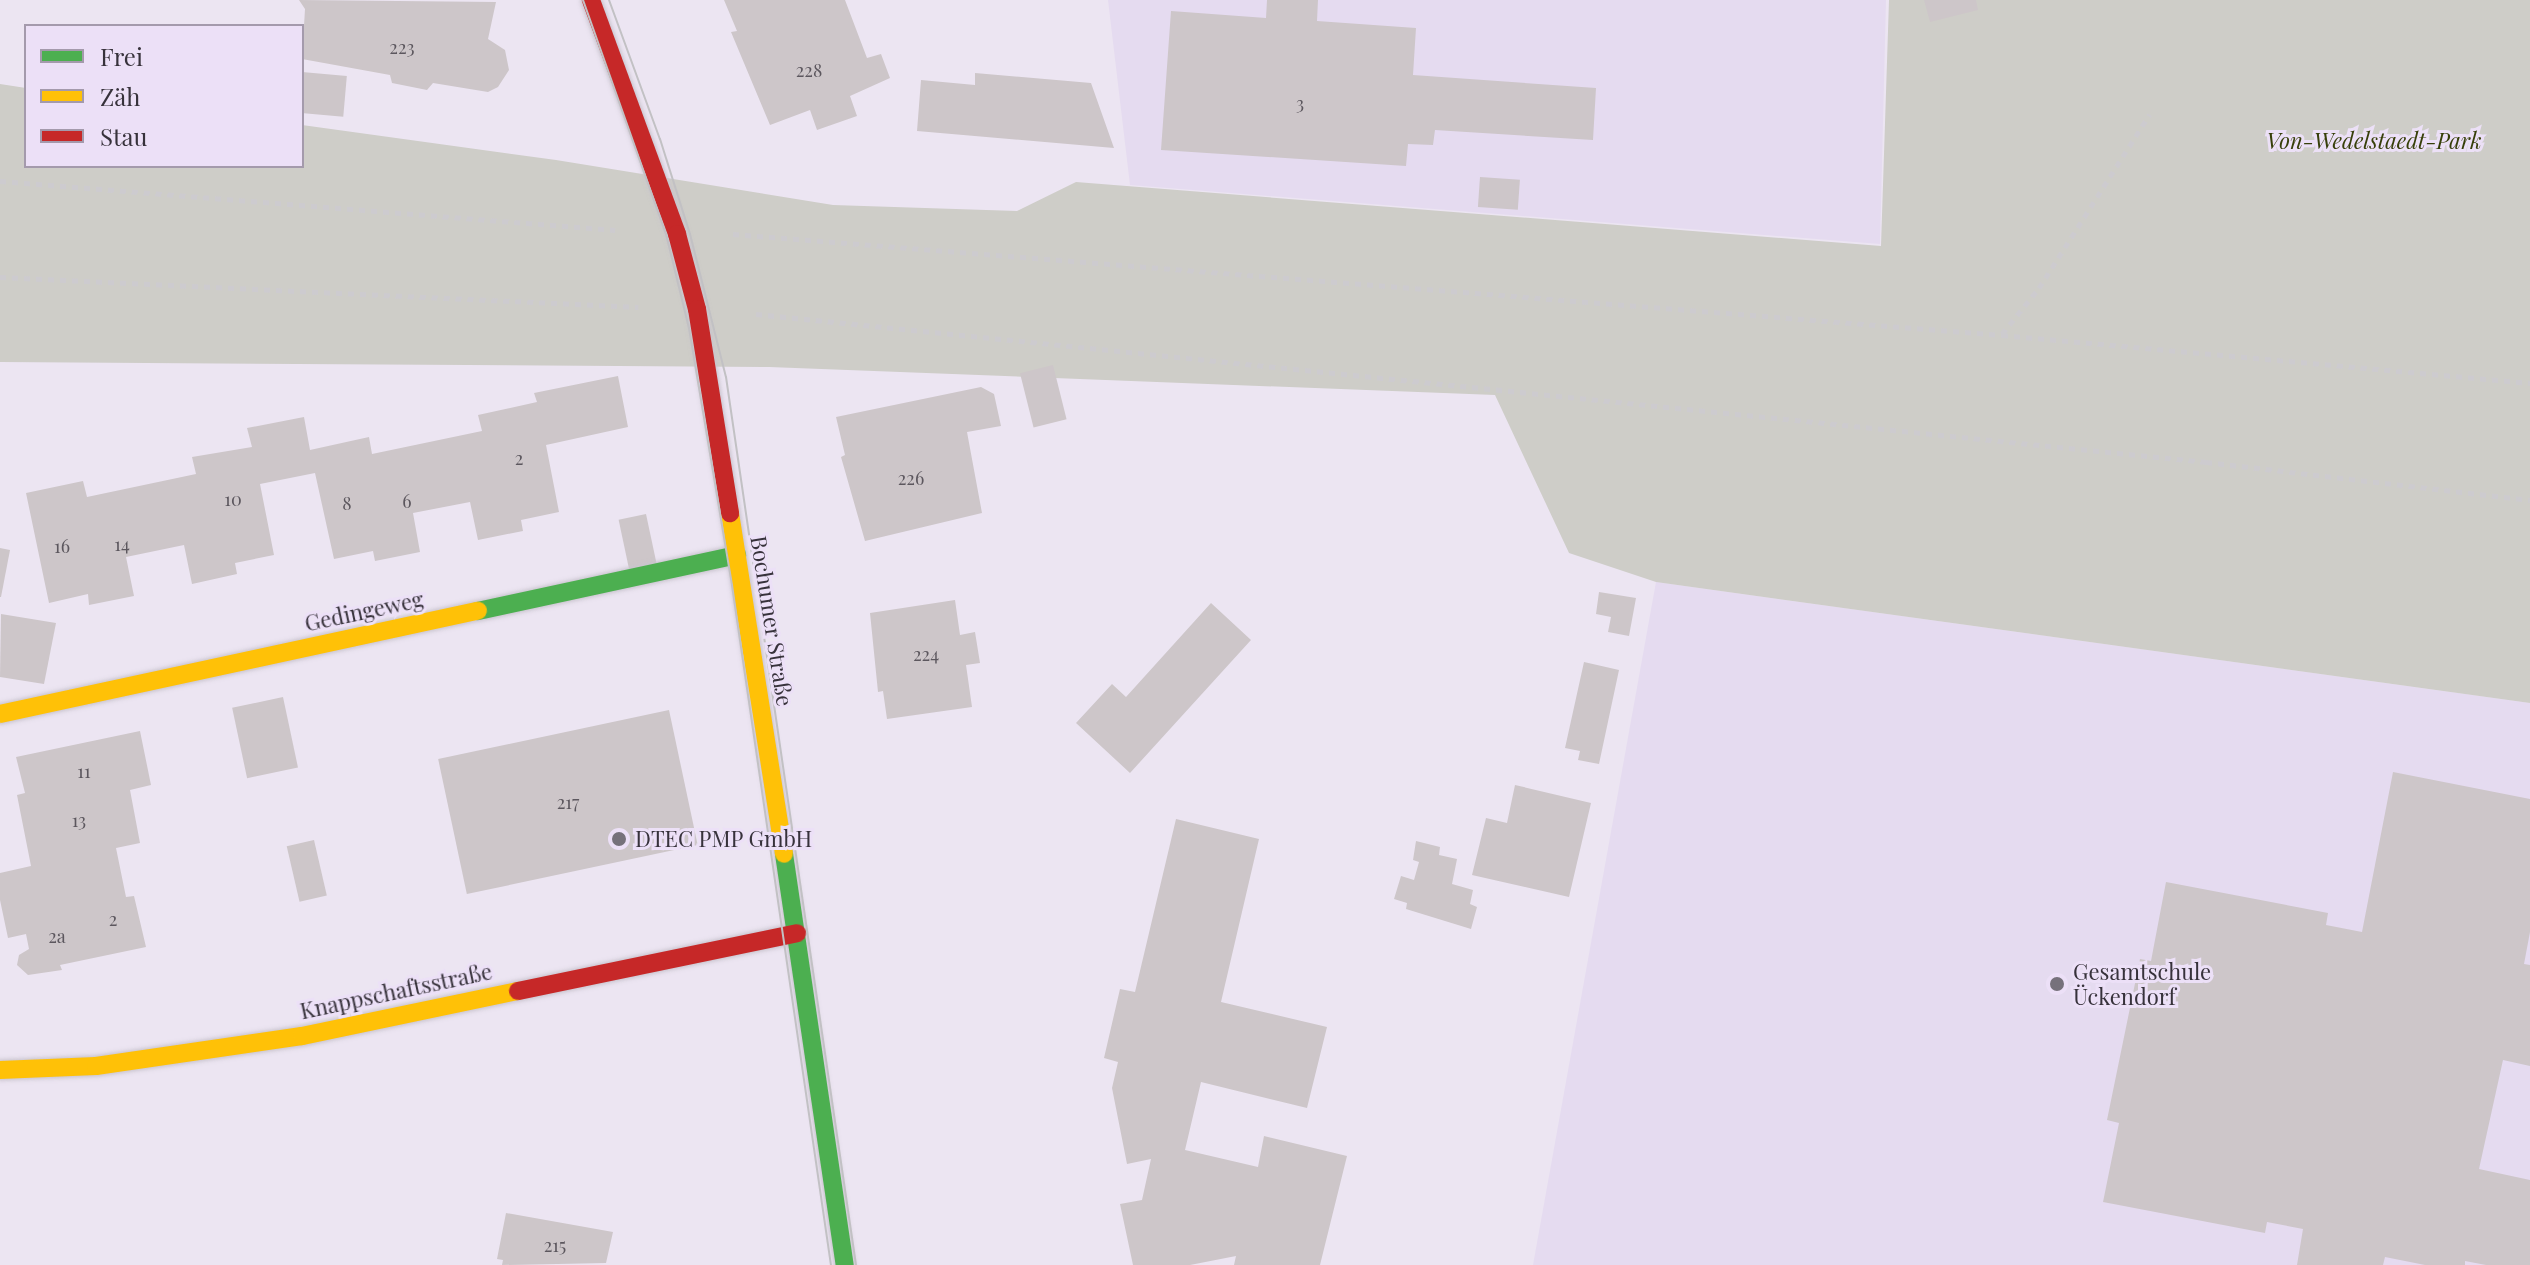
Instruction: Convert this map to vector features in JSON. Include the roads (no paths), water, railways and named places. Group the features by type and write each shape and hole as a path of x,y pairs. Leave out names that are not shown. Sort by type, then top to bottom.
{"street":[{"name":"Bochumer Straße","path":"591,0 677,234 697,309 797,933 845,1265"},
{"name":"Gedingeweg","path":"0,714 737,555"},
{"name":"Knappschaftsstraße","path":"0,1070 96,1066 302,1036 797,933"}],"tram line":[{"path":"583,0 666,234 689,328 732,585 831,1265"},
{"path":"609,0 660,139 690,234 726,377 856,1265"}],"place":[{"name":"DTEC PMP GmbH","path":"619,839"},
{"name":"Gesamtschule Ückendorf","path":"2057,984"}],"park label":[{"name":"Von-Wedelstaedt-Park","path":"2374,141"}]}
